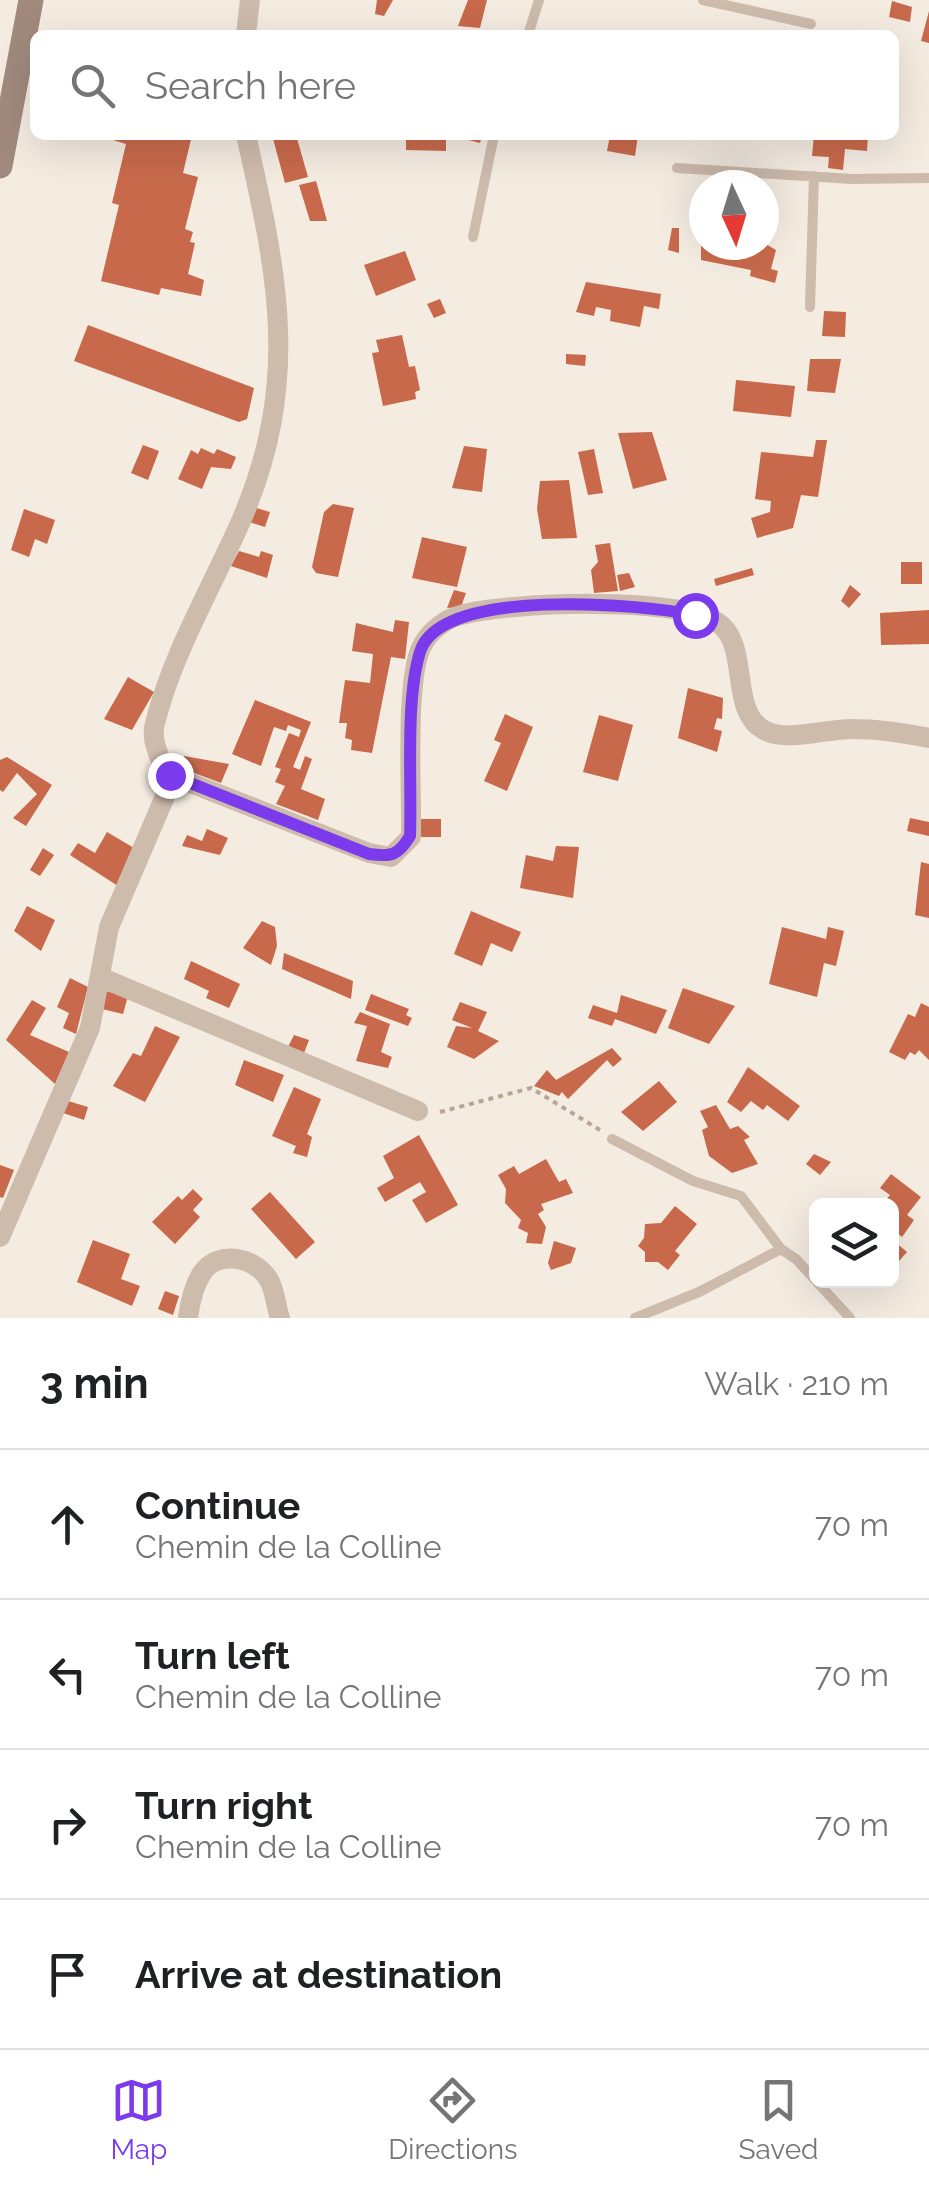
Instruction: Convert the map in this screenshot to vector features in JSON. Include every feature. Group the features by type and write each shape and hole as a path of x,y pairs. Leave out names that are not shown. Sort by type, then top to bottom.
{"main road":[{"path":"0,166 32,0"}],"street":[{"path":"247,30 250,0"},
{"path":"0,1237 90,1028 109,927 166,794 170,775 154,744 153,728 165,688 242,517 267,439 282,334 264,216 247,140"},
{"path":"170,775 369,854 390,857 401,851 410,836 414,685 420,649 435,628 459,615 528,608 645,605 706,618 718,622 730,638 751,718 764,731 789,734 882,729 929,738"},
{"path":"100,978 418,1111"},
{"path":"188,1318 191,1296 204,1269 224,1258 248,1260 269,1279 280,1318"}],"lane":[{"path":"530,30 539,0"},
{"path":"703,0 811,24"},
{"path":"473,237 493,140"},
{"path":"677,168 929,178"},
{"path":"810,307 814,176"},
{"path":"612,1139 692,1181 741,1196 781,1249 796,1259 850,1318"},
{"path":"635,1318 698,1292 781,1249"}],"path":[{"path":"418,1111 436,1113 532,1088 573,1109 612,1139"}],"building":[{"path":"377,0 393,0 384,16 375,14"},
{"path":"468,0 487,0 480,28 458,26"},
{"path":"892,1 912,7 910,22 889,17"},
{"path":"929,11 929,43 921,41"},
{"path":"113,140 191,140 183,173 198,177 185,229 193,232 190,242 195,243 188,274 204,280 201,296 161,288 159,295 101,281 119,205 112,203 126,144"},
{"path":"273,140 297,140 308,177 285,183"},
{"path":"406,140 446,140 446,151 406,150"},
{"path":"609,140 637,140 635,156 607,151"},
{"path":"814,140 868,140 867,151 845,149 843,170 828,168 829,157 812,156"},
{"path":"316,181 327,221 310,221 299,185"},
{"path":"672,228 679,228 679,253 668,250"},
{"path":"405,251 416,280 376,296 364,265"},
{"path":"701,260 773,260 771,269 778,271 775,283 750,276 751,270"},
{"path":"586,282 661,294 659,309 644,306 640,327 610,321 611,310 596,307 594,316 576,312"},
{"path":"440,299 446,313 434,318 427,304"},
{"path":"824,311 846,312 845,337 822,336"},
{"path":"88,325 254,388 247,419 239,422 74,361"},
{"path":"402,335 409,367 415,366 420,390 415,392 416,399 383,406 372,353 379,352 376,340"},
{"path":"566,354 586,355 585,366 566,364"},
{"path":"810,359 841,359 835,393 807,391"},
{"path":"736,380 795,386 791,417 733,411"},
{"path":"652,432 667,480 633,489 618,433"},
{"path":"816,440 827,440 818,497 801,495 793,528 757,538 751,518 770,512 771,501 755,499 761,452 813,457"},
{"path":"143,445 159,451 148,480 131,473"},
{"path":"464,446 487,449 482,492 452,488"},
{"path":"201,448 214,454 217,449 236,457 231,469 211,467 202,489 178,479 191,450 198,454"},
{"path":"594,449 603,493 588,495 578,452"},
{"path":"569,480 577,538 542,539 537,509 540,481"},
{"path":"333,504 354,508 338,577 316,573 312,567 324,512"},
{"path":"253,507 270,512 265,527 249,522"},
{"path":"24,509 55,520 47,544 35,539 29,557 11,550"},
{"path":"422,537 467,547 457,587 412,578"},
{"path":"610,543 618,591 594,593 591,570 598,562 595,545"},
{"path":"239,551 259,557 261,551 273,555 267,578 231,566"},
{"path":"901,562 922,562 922,584 901,584"},
{"path":"752,568 754,575 716,586 714,579"},
{"path":"629,573 635,587 620,591 617,575"},
{"path":"850,585 861,594 849,608 841,601"},
{"path":"454,590 466,593 461,607 447,608"},
{"path":"929,610 929,644 881,645 880,613"},
{"path":"395,620 409,622 405,659 391,657 372,753 351,750 352,740 345,738 347,723 339,723 345,680 370,683 373,654 352,651 356,623 393,632"},
{"path":"128,677 154,692 132,730 104,719"},
{"path":"688,688 723,698 722,719 717,718 714,729 722,731 717,752 678,738"},
{"path":"255,700 311,722 293,767 300,770 305,756 312,759 301,789 325,799 318,820 276,804 285,786 275,782 281,769 275,767 289,733 299,737 301,730 288,725 286,731 274,727 261,766 232,754"},
{"path":"505,714 533,727 507,791 484,781 501,743 494,740"},
{"path":"599,715 633,725 618,781 583,772"},
{"path":"184,756 229,764 221,783 181,768"},
{"path":"7,757 52,785 26,826 13,818 37,794 17,773 3,792 0,790 0,760"},
{"path":"910,818 929,822 929,836 907,831"},
{"path":"419,819 441,819 441,837 419,837"},
{"path":"207,829 228,838 220,855 182,846 187,835 202,841"},
{"path":"107,832 134,848 118,886 70,855 78,843 95,853"},
{"path":"556,846 579,847 573,898 520,888 526,855 553,861"},
{"path":"43,848 54,855 40,876 30,870"},
{"path":"921,862 929,864 929,918 915,915"},
{"path":"27,906 55,920 41,951 14,931"},
{"path":"471,911 521,932 512,952 491,943 482,966 454,954"},
{"path":"262,921 275,927 277,946 271,965 243,948"},
{"path":"782,927 826,939 828,927 844,931 836,966 824,963 817,997 769,984"},
{"path":"284,953 353,981 351,999 282,969"},
{"path":"191,961 240,984 229,1008 206,998 209,991 184,979"},
{"path":"70,978 88,987 76,1034 63,1028 69,1013 57,1007"},
{"path":"683,988 735,1006 709,1044 668,1028"},
{"path":"105,991 128,996 123,1014 102,1009"},
{"path":"371,994 409,1009 406,1015 412,1018 408,1026 365,1010"},
{"path":"621,995 667,1010 656,1034 615,1019 612,1026 588,1018 593,1005 617,1013"},
{"path":"32,1000 46,1008 30,1035 69,1052 55,1084 6,1040"},
{"path":"460,1002 487,1012 478,1031 499,1041 474,1059 447,1047 456,1026 472,1028 452,1020"},
{"path":"921,1003 929,1007 929,1060 919,1050 915,1055 910,1052 905,1060 889,1052 908,1014 915,1017"},
{"path":"360,1012 390,1024 381,1052 392,1057 388,1068 356,1061 367,1026 354,1023"},
{"path":"155,1026 180,1037 145,1102 113,1086 133,1053 141,1056"},
{"path":"294,1035 309,1040 304,1053 288,1047"},
{"path":"612,1048 622,1059 613,1067 607,1060 568,1099 562,1092 559,1096 534,1086 547,1070 556,1080"},
{"path":"244,1060 284,1075 273,1102 235,1085"},
{"path":"748,1067 800,1106 788,1121 767,1105 763,1110 751,1101 741,1112 727,1102"},
{"path":"659,1081 677,1102 643,1131 621,1112"},
{"path":"294,1087 321,1099 307,1134 312,1137 307,1157 293,1153 296,1146 272,1136"},
{"path":"68,1101 88,1107 84,1120 63,1113"},
{"path":"716,1105 730,1129 738,1126 750,1137 744,1140 758,1164 732,1173 709,1156 702,1130 708,1127 700,1111"},
{"path":"419,1135 458,1205 426,1223 412,1200 426,1192 420,1182 385,1202 377,1188 394,1178 383,1156"},
{"path":"814,1154 831,1162 820,1175 806,1164"},
{"path":"546,1159 559,1182 566,1179 573,1193 541,1204 544,1210 538,1214 546,1227 542,1244 526,1243 528,1233 518,1228 521,1220 505,1203 506,1189 498,1175 514,1166 519,1174"},
{"path":"0,1165 14,1170 3,1198 0,1197"},
{"path":"891,1174 921,1197 907,1215 914,1220 902,1237 899,1198 888,1198 890,1195 880,1188"},
{"path":"193,1189 203,1199 193,1210 200,1217 175,1244 152,1222 178,1196 182,1200"},
{"path":"270,1192 315,1242 296,1259 251,1209"},
{"path":"675,1206 697,1224 675,1251 680,1255 668,1270 658,1262 645,1262 645,1252 638,1246 644,1238 645,1224 661,1223"},
{"path":"93,1240 130,1254 121,1279 140,1286 132,1306 77,1282"},
{"path":"554,1241 576,1248 571,1263 551,1270 548,1263"},
{"path":"899,1245 907,1252 899,1261"},
{"path":"165,1291 179,1296 173,1315 158,1309"}],"route":[{"path":"170,775 191,780 369,854 390,857 401,851 410,836 414,685 420,649 435,628 459,615 528,608 645,605 695,615"}]}
